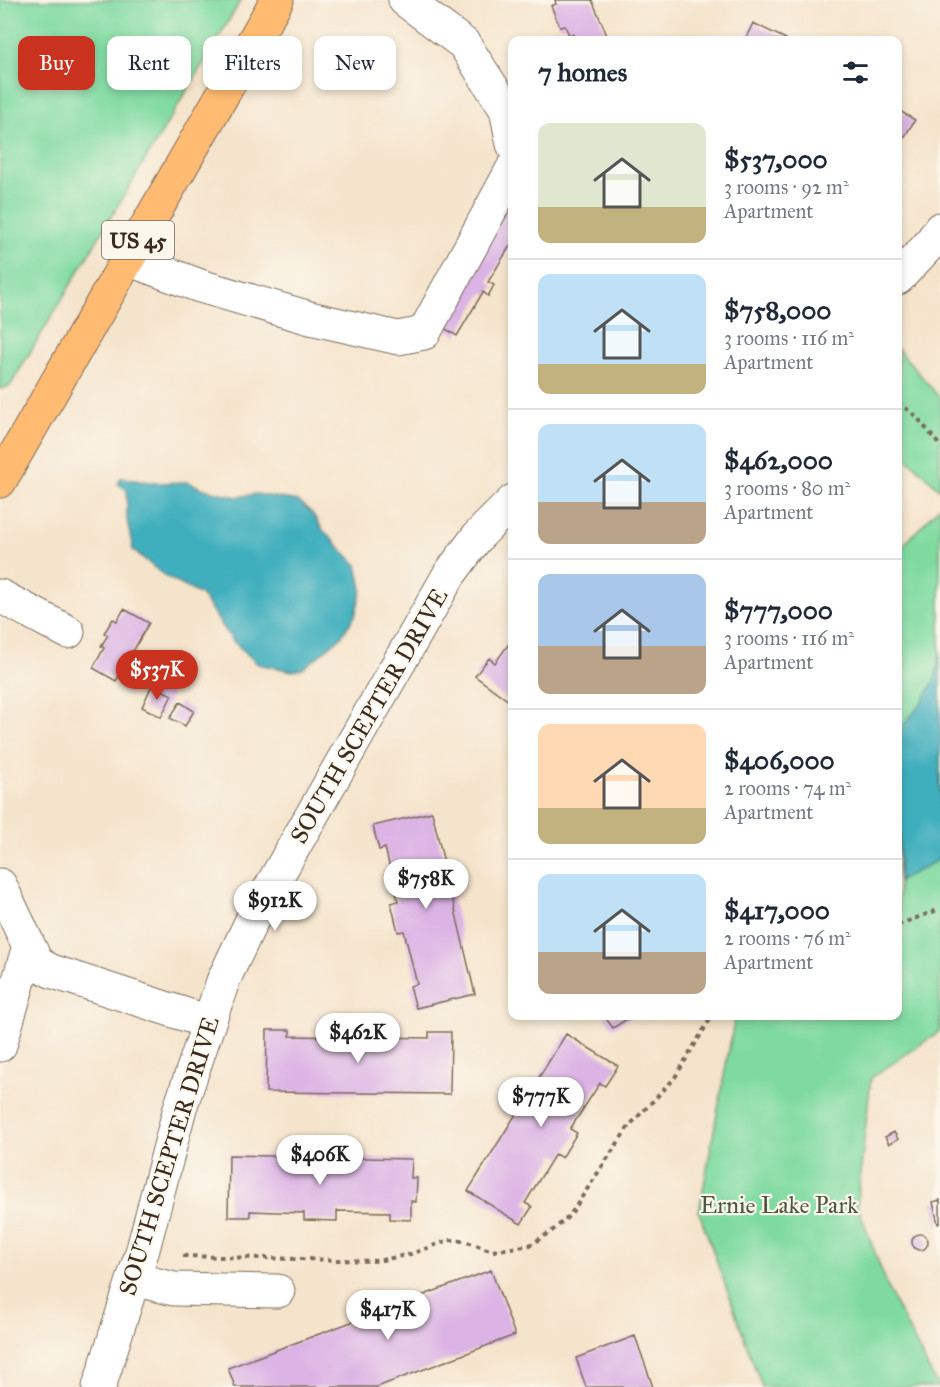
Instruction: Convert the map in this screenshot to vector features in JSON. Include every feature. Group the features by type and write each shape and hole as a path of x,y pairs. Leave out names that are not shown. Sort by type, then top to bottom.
{"main road":[{"name":"US 45","path":"0,481 277,0"}],"street":[{"path":"405,0 464,44 506,109 508,119"},
{"path":"128,259 200,286 310,318 398,338 424,333 508,177"},
{"path":"902,274 929,245 940,229"},
{"name":"SOUTH SCEPTER DRIVE","path":"99,1387 134,1278 180,1108 223,981 252,920 449,575 478,536 508,506"},
{"path":"0,596 68,632"},
{"path":"0,885 37,963 51,971 208,1022"},
{"path":"0,1045 29,946"},
{"path":"134,1278 174,1289 278,1291"}],"path":[{"path":"902,405 917,417 940,446"},
{"path":"902,923 940,909"},
{"path":"183,1256 377,1261 411,1254 449,1240 464,1241 493,1251 530,1245 552,1231 570,1215 629,1126 674,1079 710,1020"}],"green space":[{"path":"0,0 241,0 219,36 203,36 203,63 191,84 191,36 107,36 107,90 187,90 10,386 0,389"},
{"path":"902,354 940,398 940,490 902,453"},
{"name":"Ernie Lake Park","path":"940,506 940,1031 871,1078 857,1204 889,1291 938,1387 762,1387 699,1212 734,1020 902,1020 902,547"}],"water":[{"path":"121,478 156,483 188,482 204,489 237,497 256,494 298,501 312,513 323,530 357,565 362,589 355,616 340,638 304,668 293,671 258,664 233,641 201,595 165,576 133,550 127,520 127,490 118,484"},
{"path":"940,654 940,859 902,879 902,726 920,705 935,680"}],"building":[{"path":"555,0 592,0 607,36 569,35 565,26 560,27 551,6 556,4"},
{"path":"753,23 780,36 747,36"},
{"path":"902,112 915,120 902,141"},
{"path":"502,205 508,208 508,249 488,282 494,285 488,296 483,292 457,336 439,325"},
{"path":"124,609 149,623 116,681 93,668 104,648 101,646 108,635 104,633 113,619 117,621"},
{"path":"508,645 508,700 475,676 489,658 495,663"},
{"path":"152,685 172,695 161,717 142,707"},
{"path":"180,702 194,711 185,726 170,718"},
{"path":"432,812 475,994 416,1008 410,986 417,984 404,931 398,932 391,903 398,901 385,848 379,850 373,826"},
{"path":"607,1020 626,1020 613,1028"},
{"path":"267,1030 290,1030 290,1036 344,1037 344,1030 374,1031 374,1037 429,1038 429,1032 451,1032 450,1094 266,1092"},
{"path":"566,1034 618,1066 605,1086 600,1083 570,1129 577,1133 562,1158 555,1154 525,1203 532,1207 521,1224 468,1191"},
{"path":"894,1132 898,1139 889,1144 885,1137"},
{"path":"229,1155 412,1159 411,1178 417,1178 416,1202 411,1201 411,1220 390,1219 390,1212 337,1211 337,1221 304,1220 304,1213 250,1211 250,1217 228,1217"},
{"path":"940,1200 940,1223 938,1224 933,1202"},
{"path":"917,1234 923,1234 928,1242 926,1248 917,1250 912,1245 912,1239"},
{"path":"491,1270 515,1335 377,1387 235,1387 228,1368"},
{"path":"635,1336 653,1387 586,1387 576,1358"}]}
